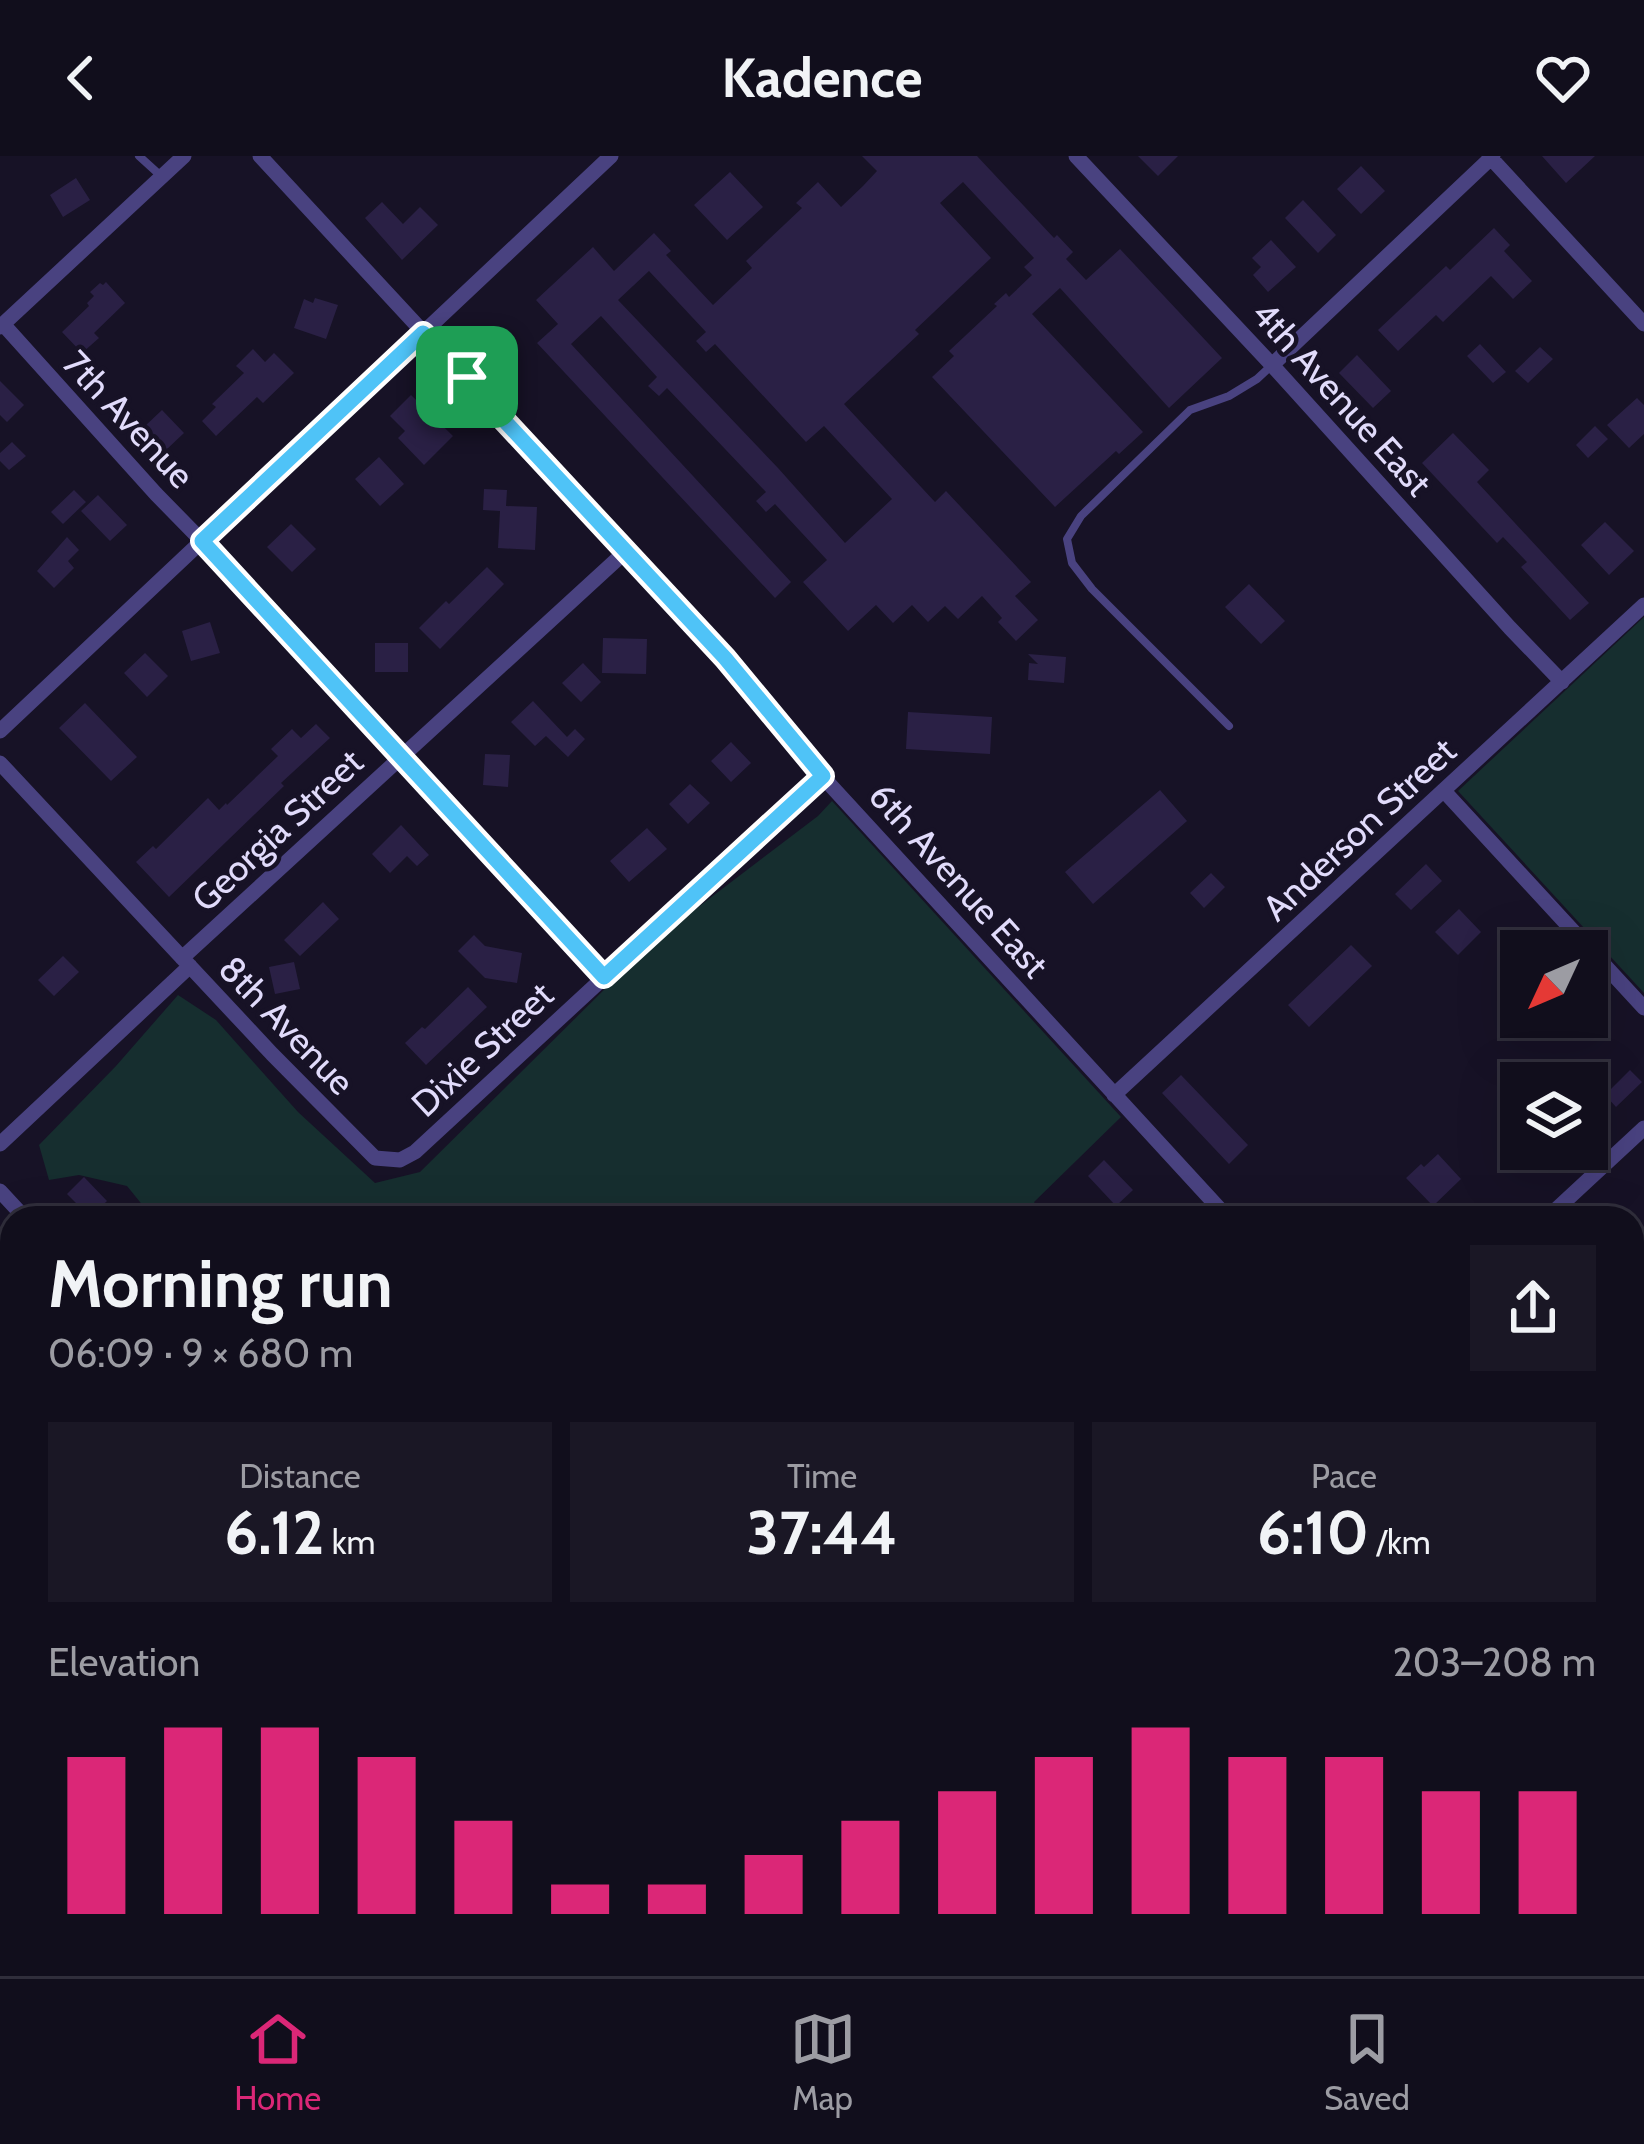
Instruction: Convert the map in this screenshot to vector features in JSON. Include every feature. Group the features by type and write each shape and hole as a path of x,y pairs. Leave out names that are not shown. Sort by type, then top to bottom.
{"street":[{"path":"1,326 184,156"},
{"name":"6th Avenue East","path":"260,156 756,693 823,776 1217,1206"},
{"path":"0,731 611,156"},
{"name":"4th Avenue East","path":"1076,156 1562,682"},
{"path":"1272,365 1491,157 1644,324"},
{"name":"7th Avenue","path":"1,326 604,977"},
{"name":"Georgia Street","path":"0,1144 400,758 625,552"},
{"name":"Anderson Street","path":"1114,1094 1644,605"},
{"name":"8th Avenue","path":"0,763 352,1137 375,1158 390,1160"},
{"name":"Dixie Street","path":"390,1160 415,1152 823,776"},
{"path":"1444,791 1644,1008"},
{"path":"1560,1206 1644,1128"}],"lane":[{"path":"140,156 162,177"},
{"path":"1229,727 1092,590 1072,563 1067,539 1081,516 1190,410 1229,395 1272,365"}],"green space":[{"path":"1644,617 1644,993 1608,954 1608,930 1586,930 1458,791"},
{"path":"832,801 1121,1117 1034,1202 1037,1206 143,1206 127,1186 79,1175 49,1180 39,1145 178,995 216,1020 298,1112 375,1183 420,1172 617,977 680,921"}],"building":[{"path":"862,156 977,156 1073,252 1066,259 1086,280 1120,249 1222,358 1169,408 1060,288 1032,314 1143,432 1055,507 932,377 954,356 949,351 997,306 994,304 1032,275 1024,267 1034,258 963,182 940,203 991,258 844,404 935,502 946,491 1031,582 1015,596 1038,620 1016,641 982,596 958,619 945,606 928,622 912,605 893,623 876,605 848,631 803,582 827,560 775,504 766,512 756,501 766,492 667,388 659,396 648,386 657,377 601,316 571,344 791,582 775,598 537,343 558,324 536,300 593,247 614,271 654,233 671,251 666,255 713,305 752,268 746,261 802,208 796,203 818,182 841,207 877,171","holes":["649,271 706,332 696,341 706,352 715,344 806,442 824,426 892,499 845,543 618,300"]},
{"path":"1138,156 1178,156 1158,176"},
{"path":"1542,156 1595,156 1566,183"},
{"path":"1361,166 1385,191 1361,214 1337,189"},
{"path":"730,172 763,207 727,240 694,205"},
{"path":"76,178 90,200 63,217 50,195"},
{"path":"1303,200 1336,235 1318,253 1285,218"},
{"path":"382,202 403,224 420,207 438,225 402,260 365,218"},
{"path":"1494,228 1510,245 1504,251 1532,281 1513,299 1491,276 1443,322 1436,315 1398,351 1378,330"},
{"path":"1271,240 1296,267 1268,292 1253,275 1261,267 1252,258"},
{"path":"106,282 125,303 94,333 99,338 82,353 62,332 89,306 94,296 90,292"},
{"path":"315,298 338,305 326,339 294,328 304,299 313,303"},
{"path":"1480,344 1506,372 1493,383 1467,356"},
{"path":"1540,347 1553,359 1528,383 1515,371"},
{"path":"253,349 265,362 274,353 294,373 263,403 257,397 216,436 202,421 216,407 212,404 244,373 236,366"},
{"path":"1357,355 1391,391 1373,408 1339,373"},
{"path":"0,381 24,405 7,422 0,415"},
{"path":"411,395 453,436 424,465 398,438 405,431 390,416"},
{"path":"1637,398 1644,405 1644,434 1629,448 1607,425"},
{"path":"162,410 184,433 166,450 144,427"},
{"path":"1595,426 1608,439 1588,458 1576,445"},
{"path":"1453,433 1489,470 1477,482 1589,603 1570,620 1521,567 1527,562 1503,537 1497,543 1422,463"},
{"path":"12,442 26,456 9,470 0,461 0,453"},
{"path":"379,457 404,484 380,506 355,479"},
{"path":"484,489 507,490 506,506 537,507 535,550 498,548 500,511 483,510"},
{"path":"74,490 86,502 63,524 51,512"},
{"path":"98,495 127,525 110,541 81,511"},
{"path":"1605,522 1634,551 1609,575 1581,545"},
{"path":"291,524 316,549 292,572 267,547"},
{"path":"67,537 79,550 68,561 74,568 54,588 37,571"},
{"path":"487,567 504,584 440,649 419,628"},
{"path":"1249,584 1285,621 1261,644 1225,607"},
{"path":"210,622 220,653 191,661 182,631"},
{"path":"603,638 647,639 646,674 602,673"},
{"path":"375,643 408,643 408,672 375,672"},
{"path":"145,653 168,676 147,697 124,673"},
{"path":"1028,654 1066,657 1064,683 1028,680 1029,663 1038,664"},
{"path":"583,663 601,682 581,702 562,683"},
{"path":"533,701 567,737 575,729 585,739 568,757 546,736 535,746 511,722"},
{"path":"85,703 137,757 111,781 59,728"},
{"path":"908,712 992,717 990,754 906,749"},
{"path":"316,724 330,738 169,897 136,862 208,798 219,810 227,805 278,756 271,749 292,729 301,738"},
{"path":"731,742 751,763 731,782 711,761"},
{"path":"485,754 510,755 508,787 483,785"},
{"path":"690,784 710,803 688,824 669,804"},
{"path":"1160,790 1187,821 1093,904 1065,872"},
{"path":"401,825 429,855 417,866 407,856 390,873 372,854"},
{"path":"647,828 667,849 629,882 610,861"},
{"path":"1426,864 1442,881 1411,910 1395,894"},
{"path":"1211,873 1225,887 1204,908 1190,893"},
{"path":"323,902 339,919 300,956 284,940"},
{"path":"1459,909 1481,932 1458,955 1435,932"},
{"path":"474,935 485,946 522,953 517,983 485,978 458,951"},
{"path":"1351,945 1372,966 1309,1027 1288,1005"},
{"path":"63,956 79,972 54,996 38,980"},
{"path":"294,962 300,989 275,994 269,967"},
{"path":"468,987 487,1007 426,1065 405,1043"},
{"path":"1630,1070 1642,1082 1616,1107 1608,1092"},
{"path":"1181,1075 1248,1145 1229,1164 1162,1093"},
{"path":"1438,1154 1461,1179 1433,1206 1406,1178"},
{"path":"1104,1160 1133,1190 1116,1206 1088,1176"},
{"path":"84,1177 107,1201 102,1206 79,1206 67,1194"}],"route":[{"path":"423,333 467,377 725,658 823,776 604,977 202,541 423,333"}]}
